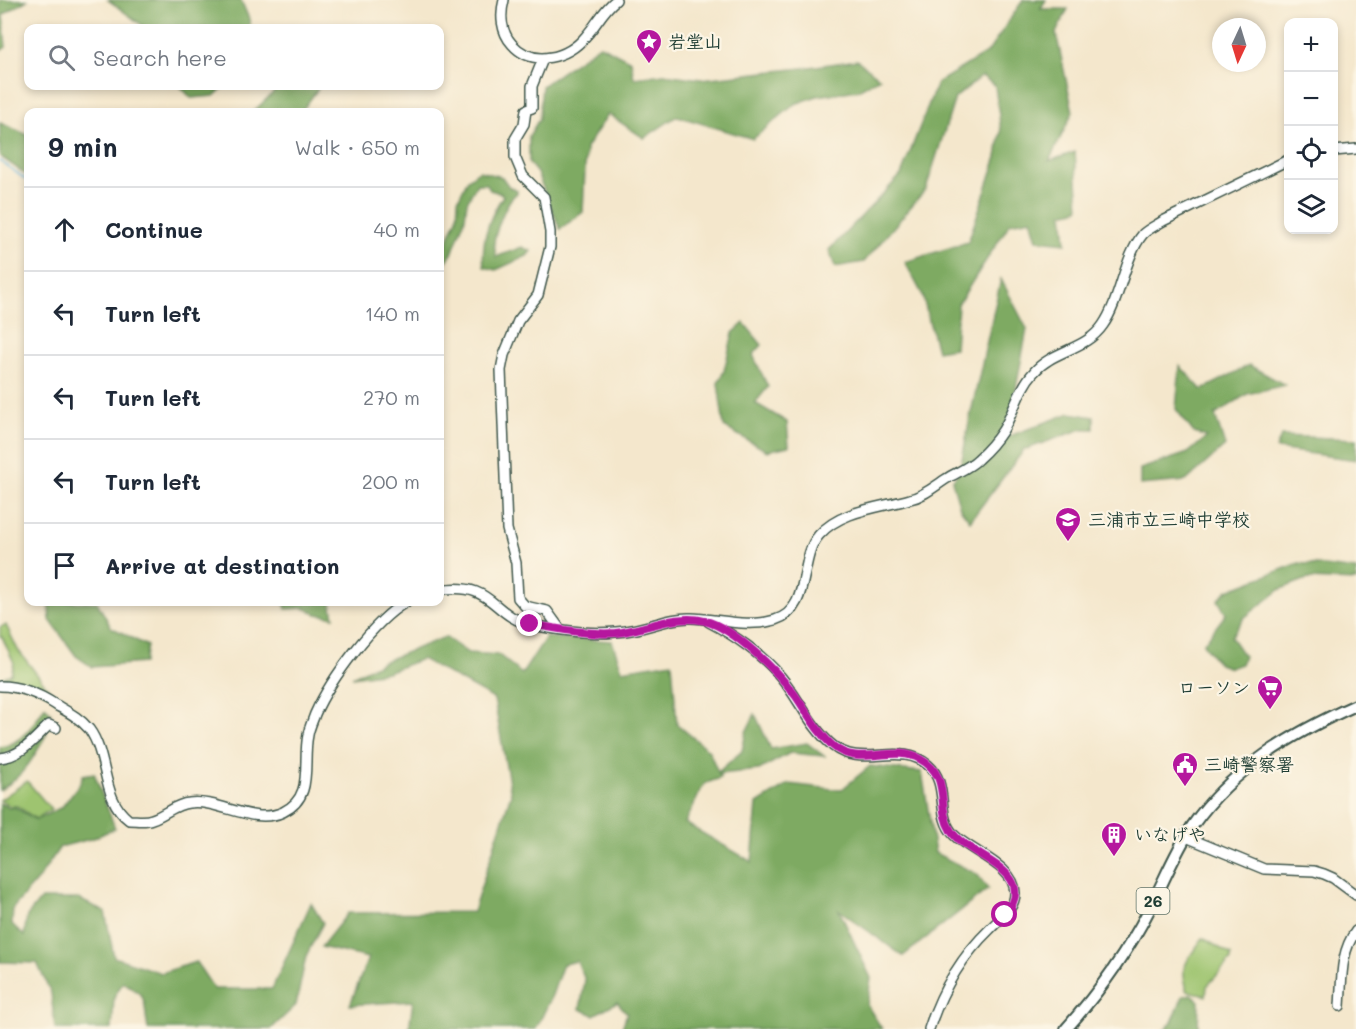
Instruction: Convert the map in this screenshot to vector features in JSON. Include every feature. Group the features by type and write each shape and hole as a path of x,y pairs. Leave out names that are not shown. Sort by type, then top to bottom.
{"main road":[{"name":"26","path":"1066,1029 1117,963 1150,908 1172,860 1201,815 1224,790 1263,755 1304,729 1356,705"}],"street":[{"path":"504,0 502,15 506,37 523,53 543,59 558,56 576,46 616,0"},
{"path":"543,59 532,86 533,105 532,108 526,110 524,124 515,139 513,151 523,176 544,197 550,247 538,295 518,321 504,355 501,370 501,394 507,529 516,562 518,598 525,606 547,611 560,629"},
{"path":"1338,151 1356,149"},
{"path":"444,589 468,588 483,594 511,618 530,624 582,632 613,633 651,627 677,619 754,623 774,621 785,616 798,599 810,552 818,536 834,523 855,513 912,499 937,486 976,461 993,444 1003,430 1033,372 1049,358 1090,339 1101,327 1111,312 1134,251 1144,234 1163,221 1284,162"},
{"path":"0,686 21,689 43,696 81,720 96,740 116,807 129,820 153,819 164,812 199,802 250,815 267,816 282,813 297,802 307,773 308,735 315,714 329,687 374,630 400,606"},
{"path":"707,621 725,631 780,675 816,727 834,747 847,754 866,756 906,754 926,762 935,771 940,781 945,814 951,832 999,867 1013,882 1015,896 1010,909 982,937 958,968 939,1003 929,1029"},
{"path":"0,758 25,750 49,725 56,728"},
{"path":"1186,837 1264,869 1314,871 1324,874 1356,895"},
{"path":"1340,1006 1344,958 1349,941 1356,931"}],"green space":[{"path":"0,0 27,0 3,15 6,47 0,51"},
{"path":"108,0 241,0 250,24 141,24"},
{"path":"1023,0 1046,0 1040,9 1068,9 1056,33 1073,112 1049,161 1075,152 1079,209 1063,213 1066,243 1037,240 1031,219 1010,223 958,304 955,348 937,351 922,294 905,262 968,242 997,157 1001,131 995,86 982,76 955,98 926,189 864,262 835,267 829,250 901,175 937,83 988,52"},
{"path":"600,45 631,61 634,78 664,74 701,79 857,60 880,78 858,90 817,96 795,104 753,139 677,116 644,138 608,114 586,148 583,212 560,229 537,173 529,163 529,136 539,119 542,86"},
{"path":"184,90 221,90 214,96 191,98"},
{"path":"276,90 317,90 304,108 257,108"},
{"path":"0,123 24,133 24,173 0,156"},
{"path":"479,171 502,177 509,187 517,190 506,206 496,232 494,242 496,257 522,247 531,251 527,256 496,270 484,267 483,257 487,230 503,196 501,193 490,190 487,184 477,184 467,202 465,218 452,254 444,264 444,249 457,218 458,200 468,179"},
{"path":"1001,279 1027,329 1007,437 1070,413 1094,417 1094,429 1082,429 1024,450 970,521 960,508 952,481 960,470"},
{"path":"744,323 762,345 753,355 768,387 755,403 787,422 789,446 767,451 724,427 718,383 724,371 733,333"},
{"path":"1249,365 1285,385 1247,394 1215,415 1225,446 1186,481 1140,485 1140,469 1188,453 1207,437 1194,433 1176,409 1180,366 1202,390"},
{"path":"1281,436 1356,439 1356,460 1276,449"},
{"path":"1299,563 1356,570 1356,581 1307,579 1281,589 1244,618 1231,637 1244,656 1241,664 1230,668 1219,664 1203,644 1226,614 1218,600 1228,590"},
{"path":"49,606 99,606 111,627 147,646 144,663 92,667 76,656 50,620"},
{"path":"285,606 332,606 334,617 317,614 304,608 286,609"},
{"path":"6,625 18,650 54,696 22,684 0,682 0,679 11,674 14,663 0,636 0,627"},
{"path":"445,637 468,653 499,655 522,674 546,637 612,641 622,670 672,662 677,724 709,751 718,772 742,751 746,732 755,714 771,749 807,743 824,756 790,753 759,770 719,774 720,778 704,784 685,823 752,862 757,804 789,784 841,790 870,766 922,772 935,853 977,874 988,889 903,956 839,910 871,978 867,1005 882,1029 620,1029 627,1013 617,1002 594,1015 580,1009 585,980 577,961 563,964 551,998 536,1029 409,1029 413,1001 350,1005 368,958 321,947 348,913 473,912 511,794 494,699 422,659 387,672 352,677 382,662"},
{"path":"45,706 51,713 48,721 23,747 0,756 0,747 21,738"},
{"path":"47,733 22,772 0,790 0,764 14,761"},
{"path":"94,773 115,828 94,838 60,847 39,878 13,908 12,924 24,936 27,916 41,899 79,899 105,912 114,957 161,973 196,962 214,989 272,989 311,903 323,923 306,956 296,1005 271,1029 148,1029 142,997 123,982 114,997 112,1029 55,1029 51,993 37,963 0,962 0,803 9,808 15,807 36,820 62,807 80,783 83,775"},
{"path":"27,781 51,809 36,819 17,806 10,806 0,800"},
{"path":"1203,938 1231,955 1231,960 1207,986 1206,996 1186,990 1184,975 1188,960"},
{"path":"1191,994 1199,1001 1198,1029 1165,1029 1172,1022 1183,996"}],"waterway":[{"path":"0,161 24,178"}],"place":[{"name":"岩堂山","path":"649,65"},
{"name":"三浦市立三崎中学校","path":"1068,543"},
{"name":"ローソン","path":"1270,711"},
{"name":"三崎警察署","path":"1185,788"},
{"name":"いなげや","path":"1114,858"}],"route":[{"path":"530,624 582,632 613,633 691,618 707,621 725,631 780,675 816,727 834,747 847,754 866,756 906,754 926,762 935,771 940,781 947,824 951,832 999,867 1013,882 1014,901 1005,915"}]}
